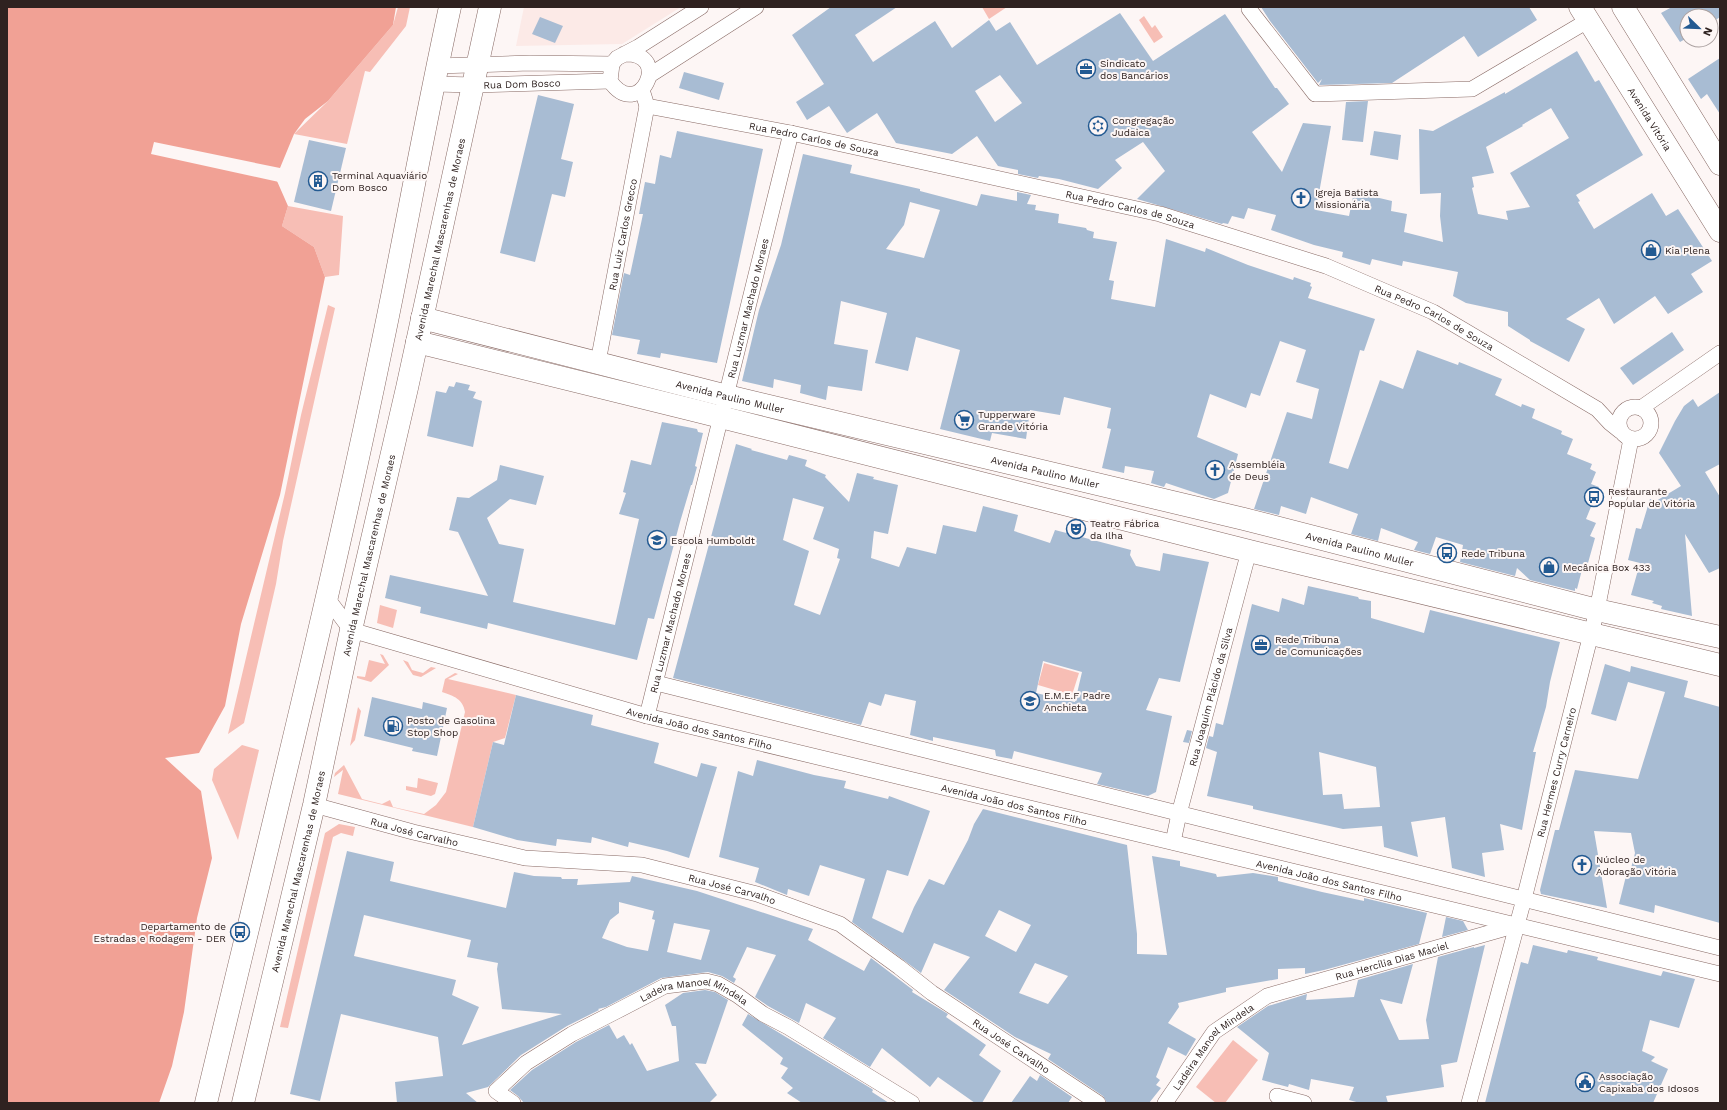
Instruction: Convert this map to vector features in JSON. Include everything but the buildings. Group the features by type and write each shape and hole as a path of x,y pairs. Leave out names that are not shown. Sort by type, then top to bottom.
{"main road":[{"path":"206,1103 326,598 381,352 450,7"},
{"name":"Avenida Marechal Mascarenhas de Moraes","path":"243,1103 314,805 351,630 417,342 490,7"},
{"path":"1623,7 1720,164"},
{"name":"Avenida Vitória","path":"1585,13 1720,231"},
{"path":"381,352 422,318"},
{"name":"Avenida Paulino Muller","path":"422,318 727,396 1244,519 1597,610 1720,637"},
{"path":"417,342 1249,551 1590,632 1720,665"},
{"path":"1334,571 1346,545"},
{"path":"1417,591 1424,565"}],"street":[{"path":"624,54 633,54 642,58 648,66 650,75 648,84 642,90 633,94 623,93 614,88 610,81 612,64 617,58 624,54 638,47 700,7"},
{"path":"650,75 756,7"},
{"path":"1249,9 1315,94 1472,89 1585,13"},
{"name":"Rua Dom Bosco","path":"436,75 475,75 530,63 612,64"},
{"name":"Rua Dom Bosco","path":"436,75 475,75 610,81"},
{"path":"642,90 647,106"},
{"name":"Rua Pedro Carlos de Souza","path":"647,106 791,133 1160,214 1326,266 1433,312 1597,409 1610,423 1626,435"},
{"name":"Rua Luiz Carlos Grecco","path":"598,362 647,106"},
{"name":"Rua Luzmar Machado Moraes","path":"648,716 791,133"},
{"path":"1641,408 1720,353"},
{"path":"1597,409 1626,409 1634,407 1641,408 1646,412 1650,418 1651,425 1649,431 1638,439 1626,435"},
{"name":"Rua Hermes Curry Carneiro","path":"1469,1103 1518,925 1590,632 1597,610 1626,435 1618,425 1619,418 1626,409"},
{"name":"Rua Joaquim Plácido da Silva","path":"1173,842 1178,814 1249,551"},
{"path":"326,598 351,630"},
{"name":"Avenida João dos Santos Filho","path":"351,630 648,716 1720,974"},
{"path":"656,683 1720,948"},
{"name":"Rua José Carvalho","path":"314,805 413,832 525,858 642,865 757,894 840,924 932,993 1098,1103"},
{"name":"Rua Hercília Dias Maciel","path":"1267,996 1518,925"},
{"name":"Ladeira Manoel Mindela","path":"512,1103 496,1091 532,1059 572,1034 665,986 706,981 718,984 737,995 763,1014 788,1027 912,1103"},
{"name":"Ladeira Manoel Mindela","path":"1165,1103 1214,1032 1267,996"},
{"path":"1277,1096 1304,1103"}],"shaded area":[{"path":"7,7 396,7 393,25 328,101 305,119 294,134 280,168 277,181 288,206 282,226 314,247 325,277 280,495 241,624 225,706 199,753 165,758 201,791 212,858 197,918 184,1012 172,1066 159,1103 7,1103"},
{"path":"398,7 410,7 406,26 370,72 365,71 347,144 294,134 328,101 393,25"},
{"path":"524,7 681,7 622,44 516,46"},
{"path":"982,7 1007,7 989,19"},
{"path":"1144,16 1152,28 1155,25 1163,37 1154,43 1139,20"},
{"path":"288,206 343,216 339,275 325,277 314,247 282,226"},
{"path":"328,305 335,308 283,541 276,584 244,723 228,734 285,493 301,415"},
{"path":"380,605 397,610 393,628 377,623"},
{"path":"380,654 383,655 389,665 371,682 357,678 357,676 365,677 369,660 385,664"},
{"path":"403,660 408,662 412,670 423,673 431,667 436,668 421,677 413,675"},
{"path":"1044,663 1079,673 1072,695 1038,685"},
{"path":"455,673 458,674 448,679 516,695 505,738 493,742 473,827 338,794 343,770 334,777 335,773 344,765 362,799 382,804 390,800 393,807 424,814 436,805 446,792 465,712 460,701 442,692 445,679"},
{"path":"358,707 361,711 355,740 350,746"},
{"path":"242,745 259,750 238,840 212,780 214,769"},
{"path":"418,778 438,783 435,794 431,796 406,790 406,786 417,788"},
{"path":"339,824 355,827 353,836 341,833 333,837 288,1028 280,1027 325,833"},
{"path":"1233,1040 1258,1060 1225,1103 1216,1103 1196,1087"}],"pier":[{"path":"154,142 282,168 279,182 151,154"}],"place":[{"name":"Sindicato dos Bancários","path":"1086,69"},
{"name":"Congregação Judaica","path":"1098,126"},
{"name":"Terminal Aquaviário Dom Bosco","path":"318,181"},
{"name":"Igreja Batista Missionária","path":"1301,198"},
{"name":"Kia Plena","path":"1651,250"},
{"name":"Tupperware Grande Vitória","path":"964,420"},
{"name":"Assembléia de Deus","path":"1215,470"},
{"name":"Restaurante Popular de Vitória","path":"1594,497"},
{"name":"Teatro Fábrica da Ilha","path":"1076,529"},
{"name":"Escola Humboldt","path":"657,540"},
{"name":"Rede Tribuna","path":"1447,553"},
{"name":"Mecânica Box 433","path":"1549,567"},
{"name":"Rede Tribuna de Comunicações","path":"1261,645"},
{"name":"E.M.E.F Padre Anchieta","path":"1030,701"},
{"name":"Posto de Gasolina Stop Shop","path":"393,726"},
{"name":"Núcleo de Adoração Vitória","path":"1582,865"},
{"name":"Departamento de Estradas e Rodagem - DER","path":"240,932"},
{"name":"Associação Capixaba dos Idosos","path":"1585,1082"}]}
